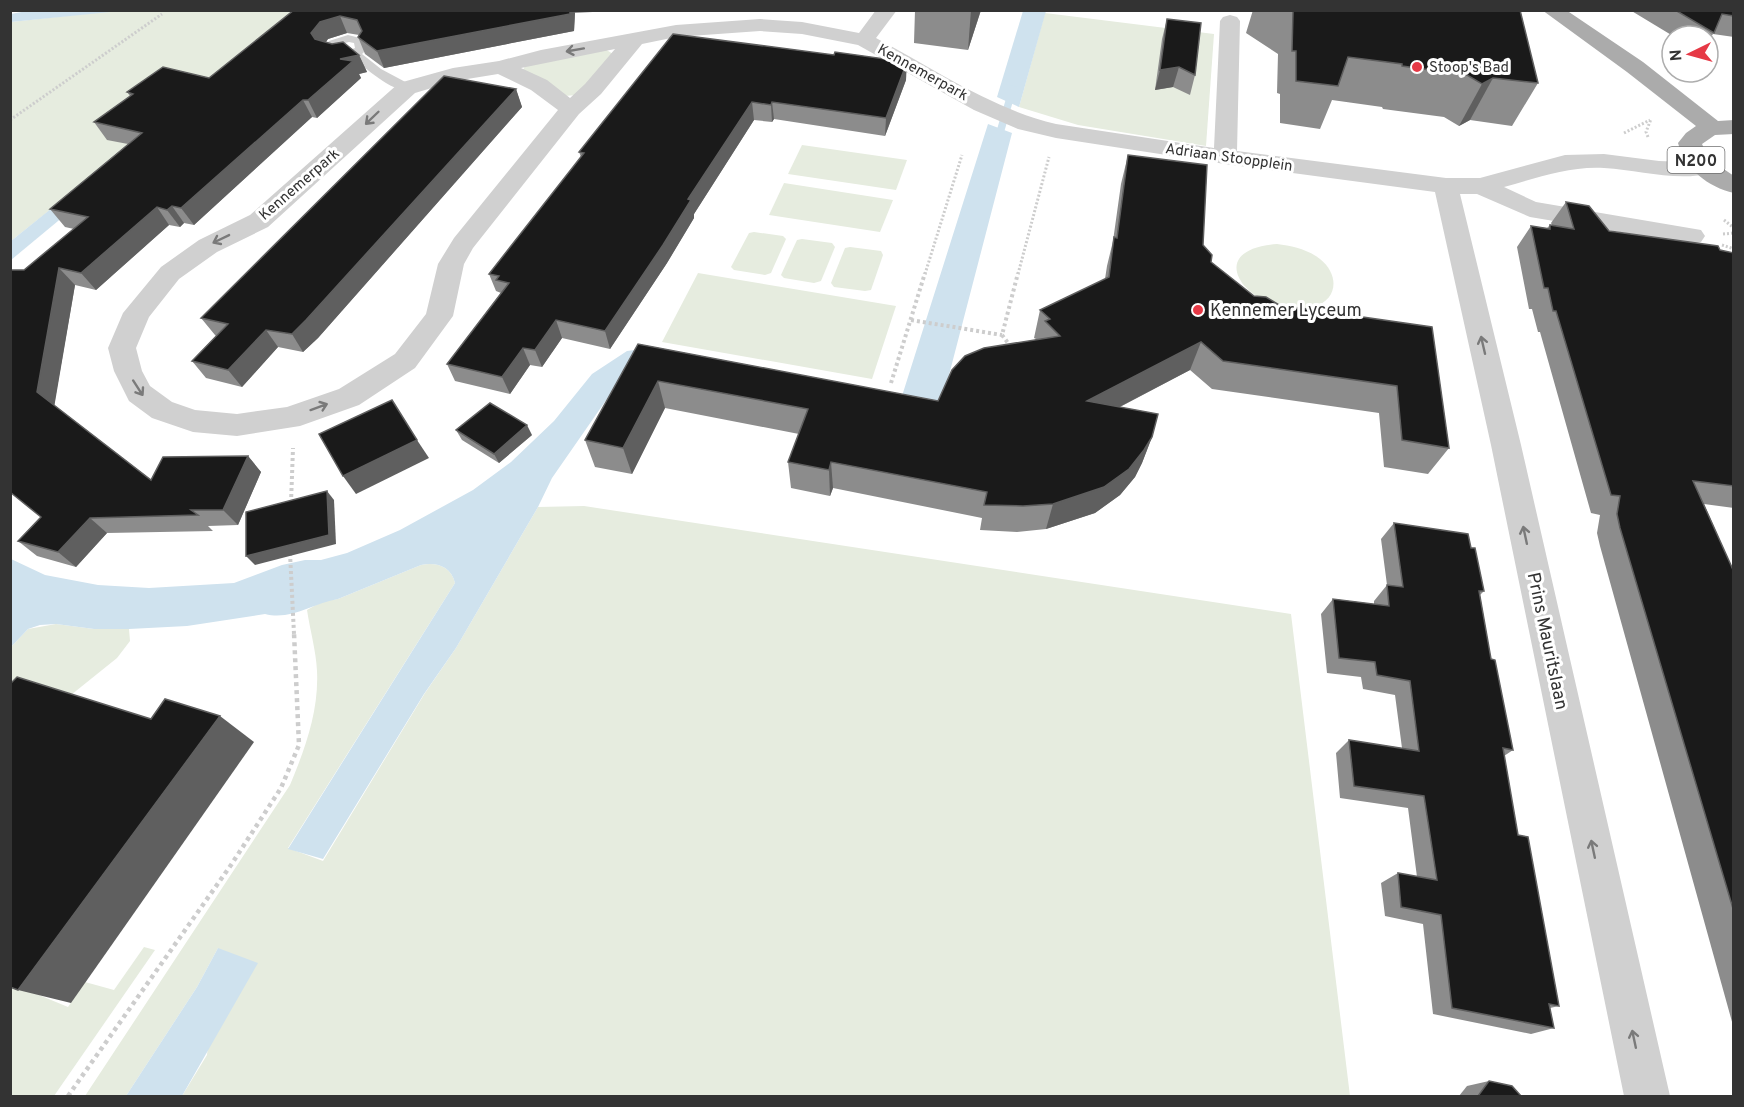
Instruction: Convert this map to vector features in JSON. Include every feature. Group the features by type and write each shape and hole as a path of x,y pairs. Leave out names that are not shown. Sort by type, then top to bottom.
{"main road":[{"name":"N200","path":"1552,10 1723,128"},
{"name":"N200","path":"1723,128 1697,133 1690,143 1692,155 1704,168 1734,186"}],"street":[{"name":"Kennemerpark","path":"864,40 887,10"},
{"path":"1225,157 1230,16"},
{"name":"Kennemerpark","path":"633,41 593,90 571,109 463,244 451,264 439,316 405,361 349,397 289,418 237,425 193,421 162,410 140,393 128,371 122,348 137,313 170,273 208,246 259,221 407,88 453,75 501,67 541,56 633,41 676,31 760,25 801,28 864,40 982,105"},
{"path":"501,67 539,85 571,109"},
{"name":"Adriaan Stoopplein","path":"982,105 1026,124 1056,130 1225,157 1446,186 1481,186 1565,162 1604,161 1659,168 1704,168"},
{"name":"Prins Mauritslaan","path":"1446,186 1508,457 1647,1096"},
{"name":"Adriaan Stoopplein","path":"1481,186 1530,209 1692,236"}],"lane":[{"path":"354,53 377,72 407,88"}],"path":[{"path":"10,120 162,14"},
{"path":"1652,117 1646,132 1659,168"},
{"path":"1002,335 1056,130"},
{"path":"891,383 962,155"},
{"path":"1721,217 1734,228"},
{"path":"911,320 1002,335 1014,350"},
{"path":"289,418 292,447 291,504"},
{"path":"68,1096 231,865 281,788 299,745 290,551"}],"shaded area":[{"path":"120,10 300,11 11,241 11,22"},
{"path":"1045,13 1214,34 1206,146 1078,125 1019,107"},
{"path":"605,49 613,54 577,95 564,96 523,70 525,66"},
{"path":"802,145 907,160 896,190 788,174"},
{"path":"784,183 893,200 880,232 769,215"},
{"path":"749,233 783,236 786,239 771,273 765,275 734,270 731,267"},
{"path":"797,240 832,243 835,247 821,281 814,283 784,278 781,275"},
{"path":"1277,244 1305,250 1326,265 1333,279 1332,293 1328,299 1313,307 1291,309 1271,304 1254,295 1242,283 1237,270 1239,258 1252,249"},
{"path":"845,248 881,251 883,255 871,290 834,287 831,283"},
{"path":"698,273 896,306 872,379 662,342"},
{"path":"584,506 1291,614 1350,1096 182,1096 207,1055 218,948 197,987 126,1096 85,1096 290,785 306,744 316,701 316,663 307,610 323,601 338,599 421,565 442,566 450,573 455,583 288,848 323,861 425,693 456,648 538,507"},
{"path":"56,624 94,629 129,629 130,641 117,658 61,703 11,762 11,647 28,629"},
{"path":"144,947 155,950 54,1096 11,1096 10,983 68,1007 85,982 114,990"}],"water":[{"path":"32,10 120,11 11,22 11,14"},
{"path":"1023,11 1046,11 1019,107 997,97"},
{"path":"988,124 1012,133 936,425 618,383 552,478 538,507 456,648 424,694 323,859 288,849 455,583 450,573 442,566 421,565 338,599 284,615 265,614 187,626 129,629 40,625 28,629 11,647 11,559 45,575 98,585 149,588 234,583 282,565 305,560 321,560 347,553 400,530 473,490 511,462 554,421 592,374 627,351 643,349 902,396"},
{"path":"98,171 93,192 11,260 11,241"},
{"path":"218,948 258,963 182,1096 126,1096 197,987"}],"building":[{"path":"294,10 570,10 570,14 377,51 358,37 362,31 357,20 340,16 320,22 311,33 315,39 332,44 343,42 359,55 340,59 353,61 308,100 303,100 181,208 172,206 167,210 157,207 81,273 59,268 37,392 151,480 163,457 248,456 223,510 191,510 198,515 90,518 58,552 18,541 41,517 10,492 10,270 24,270 88,217 50,209 142,133 94,122 133,94 127,92 163,67 209,78"},
{"name":"Stoop's Bad","path":"1291,10 1520,10 1538,83 1493,78 1482,84 1467,75 1348,57 1338,86 1296,81 1296,51 1292,51 1293,12"},
{"path":"1675,10 1734,10 1734,16 1722,14 1718,24 1699,24"},
{"path":"1167,19 1201,23 1195,75 1179,67 1160,70"},
{"path":"673,34 907,62 886,118 772,102 771,105 752,102 688,199 691,200 663,245 605,331 556,320 535,350 523,348 502,377 447,364 509,283 496,280 499,276 489,274 584,153 579,152"},
{"path":"444,76 516,89 292,334 266,330 228,370 192,361 228,324 201,318"},
{"path":"1128,155 1207,165 1203,245 1212,255 1211,262 1254,296 1266,297 1279,305 1432,327 1449,448 1402,440 1397,386 1223,361 1201,342 1087,401 1158,414 1152,437 1129,469 1104,487 1053,504 984,505 987,492 831,462 829,470 788,462 808,409 658,381 623,448 585,440 638,344 938,401 952,370 965,356 984,348 1060,336 1045,321 1050,319 1040,310 1109,277 1114,237 1117,238"},
{"path":"1566,202 1589,206 1609,231 1718,246 1720,250 1734,253 1734,486 1693,481 1734,572 1734,912 1620,528 1617,514 1620,496 1611,495 1556,311 1553,311 1548,288 1544,288 1531,226 1550,229 1550,225 1574,229"},
{"path":"392,400 417,440 343,476 319,434"},
{"path":"490,403 527,425 494,454 456,430"},
{"path":"327,491 329,535 246,556 246,512"},
{"path":"1394,523 1468,534 1471,548 1475,548 1484,591 1479,591 1491,659 1495,660 1513,750 1503,748 1518,835 1528,837 1559,1006 1549,1004 1554,1028 1452,1008 1441,915 1401,907 1398,873 1437,880 1424,796 1354,786 1349,740 1419,751 1410,681 1377,675 1375,662 1339,658 1333,599 1389,606 1387,585 1403,587"},
{"path":"17,677 151,719 165,699 220,716 18,990 10,987 10,684"},
{"path":"1489,1081 1512,1086 1521,1096 1478,1096"}],"waterway":[{"path":"997,143 1013,87"}],"place":[{"name":"Stoop's Bad","path":"1417,67"},
{"name":"Kennemer Lyceum","path":"1198,310"}]}
